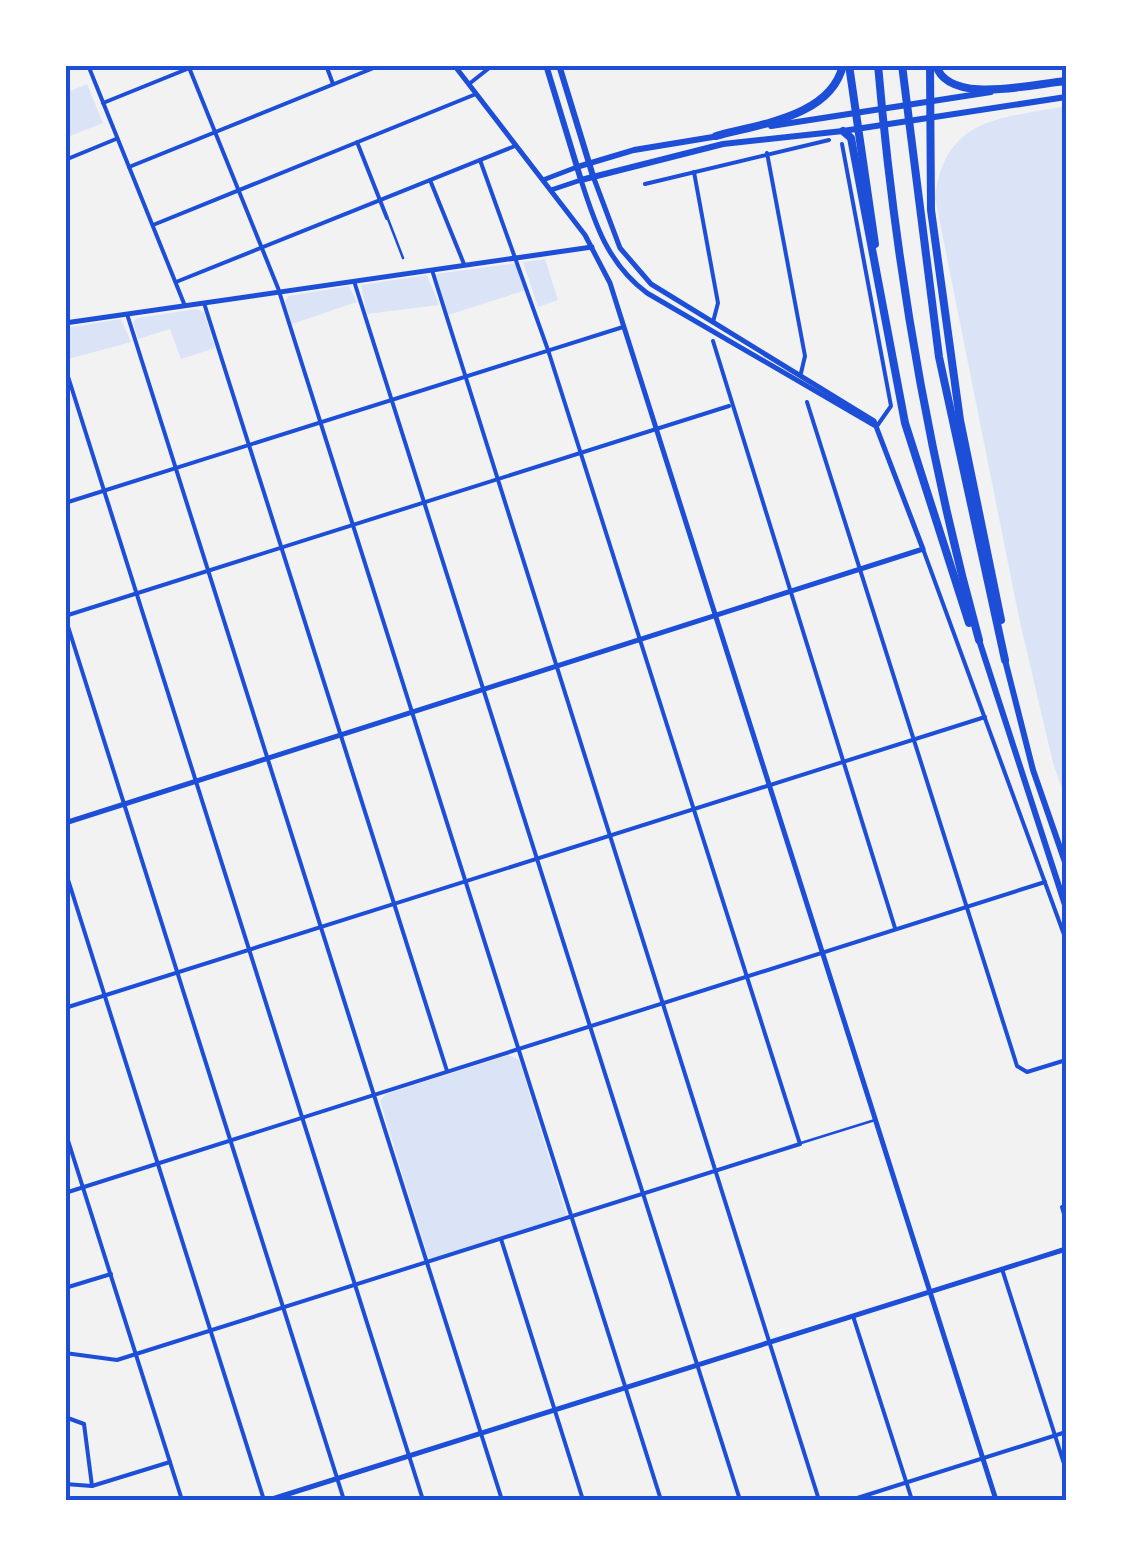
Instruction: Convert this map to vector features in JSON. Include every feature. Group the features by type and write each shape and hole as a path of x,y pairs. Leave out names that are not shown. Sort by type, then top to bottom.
{"highway":[{"path":"846,65 860,129 875,259"},
{"path":"716,136 820,101 846,65"},
{"path":"878,65 884,144 919,387 978,640"},
{"path":"902,65 943,382 1006,660"},
{"path":"933,65 930,190 938,266 960,420 1006,660"},
{"path":"933,65 945,82 963,90 1066,81"},
{"path":"842,132 851,138 905,423 970,627 978,640"}],"main road":[{"path":"546,65 581,180 723,144 842,132 1066,98"},
{"path":"559,65 593,176"},
{"path":"577,167 716,136 856,111 1066,81"},
{"path":"978,640 1066,908"},
{"path":"1006,660 1033,770 1066,865"}],"street":[{"path":"88,65 185,306"},
{"path":"104,102 196,65"},
{"path":"326,65 333,84"},
{"path":"129,167 381,65"},
{"path":"454,65 592,247 625,327 996,1500"},
{"path":"469,84 493,65"},
{"path":"189,66 279,292 661,1500"},
{"path":"152,225 476,94"},
{"path":"65,160 118,138"},
{"path":"645,184 828,140"},
{"path":"357,142 387,218"},
{"path":"842,144 891,406 877,426"},
{"path":"176,282 516,146"},
{"path":"766,153 805,356 800,372"},
{"path":"65,1354 113,1360 136,1354 800,1144 548,350 480,160"},
{"path":"543,180 577,167"},
{"path":"694,172 718,303 713,322"},
{"path":"593,176 613,233 633,266 662,292 868,414 877,426 1066,940"},
{"path":"430,180 465,266"},
{"path":"550,190 581,180 606,248 640,288 877,426"},
{"path":"65,323 592,247"},
{"path":"432,270 819,1500"},
{"path":"354,281 740,1500"},
{"path":"204,303 448,1071"},
{"path":"127,314 502,1500"},
{"path":"65,503 625,327"},
{"path":"712,341 729,406 895,930"},
{"path":"65,367 423,1500"},
{"path":"807,402 1017,1066 1027,1072 1066,1060"},
{"path":"344,1500 65,616 729,406"},
{"path":"65,823 924,549"},
{"path":"65,1008 985,717"},
{"path":"65,870 267,1500 1066,1249"},
{"path":"65,1193 1045,882"},
{"path":"65,1131 182,1500"},
{"path":"1062,1207 1066,1221"},
{"path":"500,1239 583,1500"},
{"path":"1002,1269 1066,1470"},
{"path":"65,1288 111,1274"},
{"path":"853,1316 912,1500"},
{"path":"65,1417 84,1424 92,1486"},
{"path":"851,1500 1066,1432"},
{"path":"65,1484 92,1486 170,1462"}],"lane":[{"path":"387,218 403,258"},
{"path":"800,1144 876,1120"}],"shaded area":[{"path":"87,84 103,123 65,138 65,93"},
{"path":"1066,106 1066,800 1053,763 1019,618 935,198 950,151 963,137 998,119"},
{"path":"545,259 558,300 538,307 523,262"},
{"path":"517,263 526,290 448,315 436,274"},
{"path":"427,275 439,305 367,314 361,285"},
{"path":"349,286 357,302 292,324 285,301 289,296"},
{"path":"196,309 204,312 215,348 181,359 170,329 138,339 133,322 137,318"},
{"path":"121,319 131,342 65,360 65,328"},
{"path":"509,1055 519,1060 567,1216 429,1260 380,1101 386,1094"}]}
